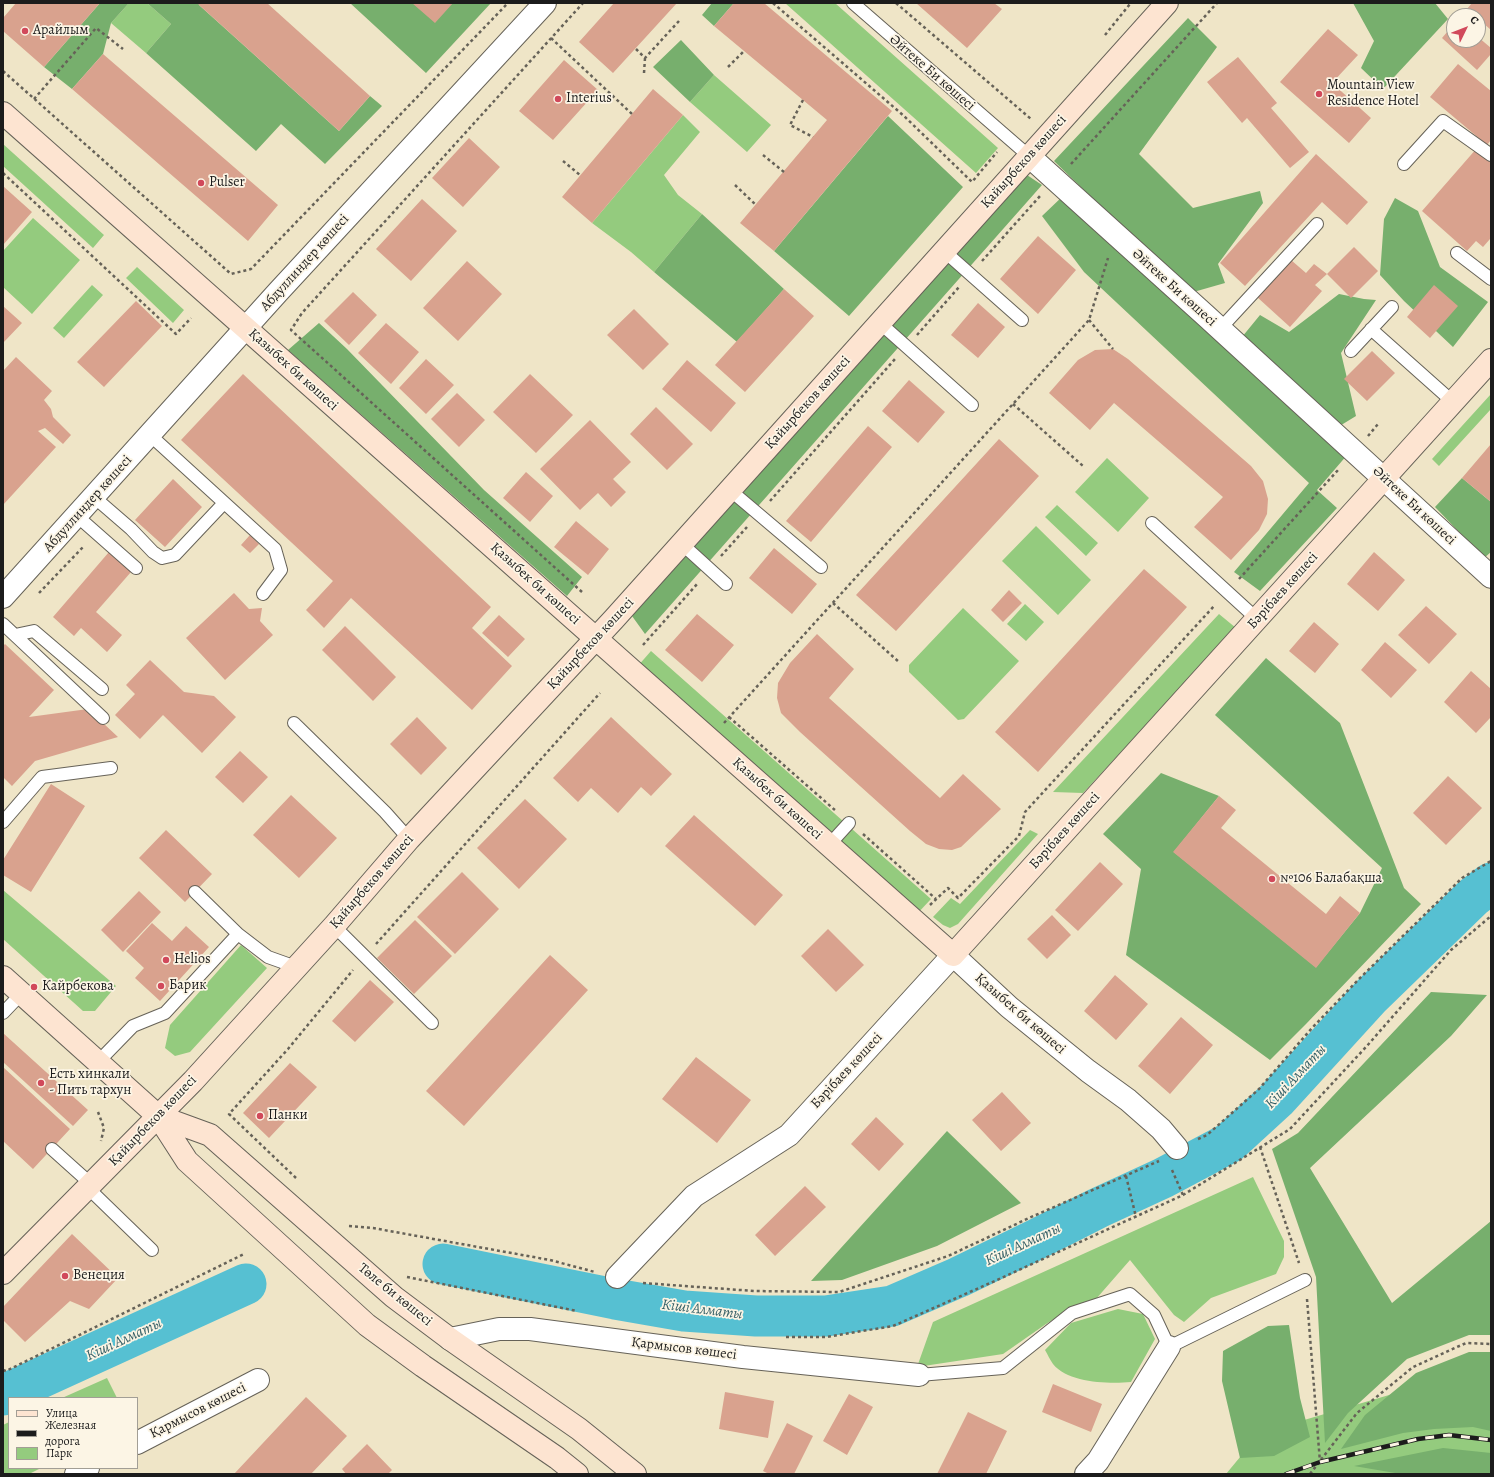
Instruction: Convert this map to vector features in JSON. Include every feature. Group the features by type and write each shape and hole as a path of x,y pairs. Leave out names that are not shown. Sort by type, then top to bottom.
{"main road":[{"name":"Қайырбеков көшесі","path":"3,1274 193,1081 334,926 409,839 596,639 682,544 1167,3"},
{"name":"Қазыбек би көшесі","path":"3,113 953,955"},
{"name":"Бәрібаев көшесі","path":"953,955 1491,360"},
{"name":"Төле би көшесі","path":"3,977 158,1116 187,1161 367,1325 557,1458 577,1474"},
{"name":"Төле би көшесі","path":"158,1116 210,1135 394,1297 450,1339 579,1430 635,1474"}],"street":[{"name":"Абдуллиндер көшесі","path":"3,597 246,328 545,3"},
{"name":"Әйтеке Би көшесі","path":"1029,156 1491,577"},
{"name":"Қазыбек би көшесі","path":"953,955 1008,1007 1088,1071 1128,1100 1161,1130 1172,1153"},
{"name":"Бәрібаев көшесі","path":"617,1277 694,1196 789,1134 953,955"},
{"name":"Қармысов көшесі","path":"450,1339 499,1328 530,1329 743,1357 919,1374"},
{"path":"1086,1474 1098,1462 1169,1347"},
{"name":"Қармысов көшесі","path":"138,1442 258,1380"},
{"path":"76,1474 86,1469"}],"lane":[{"name":"Әйтеке Би көшесі","path":"853,3 1029,156"},
{"path":"1404,164 1443,122 1491,155"},
{"path":"1220,329 1317,224"},
{"path":"944,251 1022,320"},
{"path":"1457,254 1491,279"},
{"path":"1351,351 1392,307"},
{"path":"880,323 972,405"},
{"path":"1371,329 1453,402"},
{"path":"150,435 275,549 281,570 263,594"},
{"path":"730,490 821,567"},
{"path":"94,497 131,529 153,552 162,558 175,555 224,503"},
{"path":"77,516 136,568"},
{"path":"1152,523 1256,620"},
{"path":"682,544 726,584"},
{"path":"3,624 103,718"},
{"path":"15,635 34,631 102,689"},
{"path":"294,723 385,812 409,839"},
{"path":"3,822 42,777 111,768"},
{"path":"829,845 849,823"},
{"path":"195,892 238,934 268,956 296,967"},
{"path":"334,926 432,1023"},
{"path":"98,1062 133,1026 165,1013 238,934"},
{"path":"3,1013 22,994"},
{"path":"52,1149 152,1250"},
{"path":"919,1374 1003,1368 1072,1313 1130,1294 1154,1315 1169,1347 1305,1280"}],"path":[{"path":"3,71 231,274 252,269 508,3"},
{"path":"582,592 292,330 302,313 583,3"},
{"path":"773,3 904,116 972,182 1008,139 1037,114"},
{"path":"896,3 1032,119"},
{"path":"1067,169 1217,3"},
{"path":"644,73 645,58 679,21"},
{"path":"34,99 96,28 122,49"},
{"path":"551,38 632,114"},
{"path":"636,48 645,58"},
{"path":"728,67 744,51"},
{"path":"803,100 790,125 812,137"},
{"path":"763,154 784,172"},
{"path":"563,161 580,175"},
{"path":"3,173 176,334 191,318"},
{"path":"735,185 756,204"},
{"path":"643,645 1042,194"},
{"path":"709,739 1089,320 1110,253"},
{"path":"1089,320 1113,349"},
{"path":"1013,404 1083,466"},
{"path":"1363,442 1378,424"},
{"path":"928,906 948,888 958,898 1019,836 1025,812 1341,467"},
{"path":"833,603 899,662"},
{"path":"302,1183 229,1114 288,1049 365,956 600,693"},
{"path":"729,717 936,899"},
{"path":"352,1231 346,1226 373,1228 550,1260 635,1282 754,1291 839,1292 948,1256 1029,1218 1126,1176 1207,1135 1259,1089 1312,1028 1370,968 1462,878 1491,861"},
{"path":"786,1337 826,1337 893,1326 1183,1195 1290,1129 1366,1047 1451,950 1491,916"},
{"path":"98,1112 104,1128 101,1143"},
{"path":"1172,1153 1183,1195"},
{"path":"1126,1176 1136,1217"},
{"path":"3,1370 6,1371 244,1254"},
{"path":"406,1277 583,1312"},
{"path":"1310,1474 1357,1413 1413,1367 1466,1343 1491,1344"}],"green space":[{"path":"100,3 129,3 111,23 103,54 72,89 44,67"},
{"path":"129,3 147,3 171,24 146,53 111,23"},
{"path":"147,3 200,3 199,5 339,131 370,96 382,106 325,164 281,124 256,151 146,53 171,24"},
{"path":"350,3 491,3 426,73"},
{"path":"712,3 734,3 714,26 702,15"},
{"path":"785,3 835,3 998,148 976,173"},
{"path":"1353,3 1435,3 1446,17 1446,21 1383,89 1361,68 1374,41"},
{"path":"1188,18 1217,47 1139,154 1193,208 1260,191 1263,203 1218,264 1225,283 1190,293 1054,161"},
{"path":"681,40 714,75 690,102 653,67"},
{"path":"714,75 771,125 747,152 690,102"},
{"path":"683,115 700,132 664,175 678,195 702,214 654,272 631,252 592,223"},
{"path":"888,116 963,187 849,316 774,251"},
{"path":"3,144 104,235 93,248 3,166"},
{"path":"1027,175 1042,185 645,634 632,616"},
{"path":"1064,195 1348,454 1317,490 1337,508 1260,591 1234,572 1309,483 1084,272 1042,216"},
{"path":"1395,198 1418,211 1440,267 1488,302 1453,347 1404,301 1380,275 1384,219"},
{"path":"702,214 784,289 737,342 654,272"},
{"path":"33,218 80,260 32,314 3,287 3,251"},
{"path":"137,267 184,310 173,323 126,278"},
{"path":"92,285 103,295 64,338 53,328"},
{"path":"1339,294 1376,300 1341,353 1356,416 1338,427 1242,337 1260,315 1289,332"},
{"path":"319,323 347,349 484,490 582,577 567,596 288,350"},
{"path":"1491,394 1491,409 1439,466 1432,459"},
{"path":"1107,458 1149,498 1118,532 1075,492"},
{"path":"1462,478 1491,502 1491,552 1484,558 1435,507"},
{"path":"1057,505 1098,543 1086,556 1045,517"},
{"path":"1036,526 1091,580 1058,615 1002,561"},
{"path":"1025,604 1044,622 1026,641 1007,624"},
{"path":"963,608 1019,661 964,719 958,720 909,672 909,665"},
{"path":"1219,614 1236,628 1083,793 1053,792"},
{"path":"651,651 931,899 916,915 637,667"},
{"path":"1266,658 1340,723 1404,888 1421,904 1270,1060 1126,955 1141,869 1103,834 1161,773 1219,796 1174,852 1316,967 1360,913 1382,868 1215,715"},
{"path":"1030,830 1038,834 958,924 950,928 943,925 933,917 951,898 960,904"},
{"path":"3,890 116,986 95,1011 83,1011 3,939"},
{"path":"241,945 267,968 190,1052 175,1056 165,1048 170,1025"},
{"path":"1431,992 1487,995 1451,1036 1310,1168 1392,1303 1491,1221 1491,1335 1469,1335 1407,1359 1348,1413 1325,1443 1316,1277 1272,1149 1298,1133"},
{"path":"947,1131 1021,1203 937,1246 842,1280 811,1281"},
{"path":"1253,1177 1284,1241 1284,1257 1276,1274 1211,1298 1184,1322 1174,1315 1130,1260 1096,1299 1075,1306 1003,1354 917,1367 933,1322"},
{"path":"1118,1309 1143,1314 1155,1339 1131,1382 1112,1383 1078,1379 1068,1375 1053,1364 1045,1350 1071,1323"},
{"path":"1289,1325 1300,1398 1310,1437 1274,1456 1240,1458 1222,1381 1223,1351 1268,1326"},
{"path":"1469,1352 1491,1352 1491,1431 1473,1427 1434,1429 1403,1433 1341,1449 1365,1415 1416,1373"},
{"path":"1491,1365 1491,1474 1226,1474 1260,1433"},
{"path":"107,1378 116,1397 64,1397"},
{"path":"8,1422 8,1469 39,1469 29,1474 3,1474 3,1425"},
{"path":"1443,1448 1491,1453 1491,1474 1401,1474 1354,1466"}],"building":[{"path":"16,3 100,3 44,67 3,31 3,18"},
{"path":"267,3 370,96 339,131 198,4"},
{"path":"412,3 453,3 435,23"},
{"path":"614,3 677,3 613,73 579,42"},
{"path":"734,3 764,3 892,111 774,251 740,223 827,120 714,26"},
{"path":"916,3 994,3 1002,9 967,48"},
{"path":"1472,3 1491,3 1491,30 1486,26 1486,8 1468,8"},
{"path":"1328,29 1358,55 1332,83 1371,118 1349,143 1280,82"},
{"path":"1446,33 1446,42 1442,38"},
{"path":"1486,44 1491,48 1491,54 1477,70 1453,48 1486,48"},
{"path":"103,54 278,205 248,241 72,89"},
{"path":"1238,57 1277,103 1271,108 1309,152 1290,168 1247,118 1242,123 1207,82"},
{"path":"564,60 598,90 553,140 519,111"},
{"path":"1458,64 1491,91 1491,140 1487,145 1430,97"},
{"path":"653,89 683,115 592,223 562,197"},
{"path":"469,138 500,167 463,207 432,178"},
{"path":"1477,148 1491,160 1491,240 1490,239 1483,247 1476,241 1467,251 1422,211"},
{"path":"1316,154 1368,202 1347,225 1322,202 1245,286 1220,263"},
{"path":"3,186 32,212 3,245"},
{"path":"422,199 457,231 411,281 376,249"},
{"path":"1038,236 1076,270 1038,314 1000,279"},
{"path":"1354,247 1378,271 1351,298 1327,274"},
{"path":"1291,260 1306,273 1314,264 1327,274 1315,285 1322,291 1290,327 1257,297"},
{"path":"467,261 502,294 458,341 423,308"},
{"path":"1434,285 1458,306 1430,338 1407,317"},
{"path":"784,289 814,316 745,392 715,365"},
{"path":"353,292 377,315 349,345 324,321"},
{"path":"136,301 162,326 104,387 77,362"},
{"path":"978,303 1005,327 978,358 951,335"},
{"path":"3,306 22,323 3,343"},
{"path":"634,309 669,344 643,370 607,335"},
{"path":"386,323 419,352 391,384 358,353"},
{"path":"1113,349 1128,359 1251,466 1263,481 1268,499 1267,514 1259,530 1231,560 1194,527 1223,497 1114,403 1090,430 1049,393 1078,360 1095,350"},
{"path":"1372,351 1395,373 1367,401 1344,379"},
{"path":"16,357 52,391 44,400 51,409 53,417 71,435 63,444 45,428 38,431 56,447 3,505 3,371"},
{"path":"426,359 454,385 426,414 399,388"},
{"path":"687,360 736,403 711,432 662,389"},
{"path":"243,374 491,607 472,628 512,666 472,710 351,598 324,628 306,610 333,581 181,440"},
{"path":"530,374 573,415 536,453 493,412"},
{"path":"909,380 945,412 918,443 882,411"},
{"path":"457,393 485,420 459,447 431,419"},
{"path":"656,407 693,444 667,470 630,434"},
{"path":"590,420 631,462 613,479 626,492 611,507 598,493 580,510 540,469"},
{"path":"868,426 892,447 811,542 786,521"},
{"path":"999,439 1039,476 896,631 856,595"},
{"path":"1491,444 1491,502 1462,478"},
{"path":"526,472 553,496 530,522 503,498"},
{"path":"173,479 202,507 165,547 135,520"},
{"path":"576,521 609,549 588,575 554,547"},
{"path":"250,535 259,544 250,553 241,545"},
{"path":"774,548 817,584 792,614 749,578"},
{"path":"109,552 131,572 96,612 122,635 107,652 81,628 74,636 53,617"},
{"path":"1374,552 1405,580 1378,611 1347,584"},
{"path":"1144,569 1187,607 1038,772 995,732"},
{"path":"1009,590 1022,603 1003,622 991,610"},
{"path":"234,593 249,609 262,608 260,621 273,635 225,680 186,638"},
{"path":"1426,606 1457,634 1429,664 1398,635"},
{"path":"697,614 734,645 702,682 665,650"},
{"path":"499,615 525,639 508,657 482,633"},
{"path":"1314,622 1339,644 1315,673 1289,651"},
{"path":"345,626 396,677 373,701 322,650"},
{"path":"817,634 854,669 829,698 940,798 963,774 1001,809 961,847 952,850 939,849 926,844 800,732 781,713 777,698 778,683 790,663"},
{"path":"1385,642 1417,670 1391,698 1361,670"},
{"path":"5,644 54,690 29,717 88,709 118,737 35,761 12,786 3,777 3,646"},
{"path":"150,660 184,692 214,696 236,717 202,753 163,715 140,739 115,715 135,694 126,685"},
{"path":"1471,671 1491,689 1491,717 1476,733 1444,702"},
{"path":"417,717 447,748 421,775 390,744"},
{"path":"611,717 672,774 651,796 641,787 618,813 591,788 578,802 553,778"},
{"path":"240,751 268,777 243,803 215,777"},
{"path":"1448,776 1482,808 1446,845 1413,813"},
{"path":"51,784 85,806 31,892 3,875 3,860"},
{"path":"291,795 337,838 299,878 253,835"},
{"path":"1219,796 1236,810 1221,828 1326,914 1340,896 1360,913 1316,968 1173,852"},
{"path":"525,799 567,839 519,889 477,848"},
{"path":"694,815 783,895 755,926 665,846"},
{"path":"166,830 212,874 185,902 139,858"},
{"path":"1100,862 1123,884 1078,931 1055,910"},
{"path":"462,872 499,909 455,954 417,917"},
{"path":"139,891 161,912 123,952 101,930"},
{"path":"1052,915 1071,935 1047,959 1027,939"},
{"path":"415,920 452,956 414,994 377,958"},
{"name":"Helios","path":"152,923 172,941 186,926 209,947 160,1001 135,978 144,968 126,951"},
{"path":"828,929 864,965 836,992 801,956"},
{"path":"550,955 588,990 464,1126 426,1091"},
{"path":"1115,975 1148,1004 1116,1040 1084,1011"},
{"path":"370,980 394,1002 355,1042 332,1021"},
{"path":"1181,1017 1213,1045 1170,1094 1138,1066"},
{"path":"3,1033 88,1110 73,1126 3,1062"},
{"path":"696,1057 751,1100 717,1143 662,1099"},
{"path":"290,1063 317,1087 269,1138 243,1113"},
{"path":"3,1067 70,1129 33,1169 3,1141"},
{"path":"1002,1092 1031,1123 1001,1151 972,1120"},
{"path":"876,1117 904,1144 879,1171 851,1144"},
{"path":"805,1186 826,1207 775,1256 755,1235"},
{"path":"72,1234 118,1278 89,1309 70,1301 25,1342 3,1320 3,1307"},
{"path":"1053,1384 1102,1404 1091,1432 1042,1412"},
{"path":"725,1392 774,1401 768,1438 719,1429"},
{"path":"849,1394 873,1407 847,1455 823,1441"},
{"path":"306,1397 347,1436 311,1474 234,1474"},
{"path":"968,1412 1007,1431 986,1474 937,1474"},
{"path":"787,1423 813,1436 794,1474 769,1474 763,1471"},
{"path":"367,1444 392,1470 388,1474 346,1474 342,1469"}],"waterway":[{"name":"Кіші Алматы","path":"443,1264 615,1299 684,1311 756,1316 826,1316 892,1306 959,1277 1098,1208 1163,1178 1229,1143 1277,1099 1371,996 1473,897 1491,883"},
{"name":"Кіші Алматы","path":"3,1395 246,1284"}],"railway":[{"path":"1286,1474 1320,1462 1418,1439 1449,1435 1491,1440"}],"place":[{"name":"Арайлым","path":"25,31"},
{"name":"Mountain View Residence Hotel","path":"1319,94"},
{"name":"Interius","path":"558,99"},
{"name":"Pulser","path":"201,183"},
{"name":"№106 Балабақша","path":"1272,879"},
{"name":"Helios","path":"166,960"},
{"name":"Барик","path":"161,986"},
{"name":"Кайрбекова","path":"34,987"},
{"name":"Есть хинкали - Пить тархун","path":"41,1083"},
{"name":"Панки","path":"260,1116"},
{"name":"Венеция","path":"65,1276"}]}
